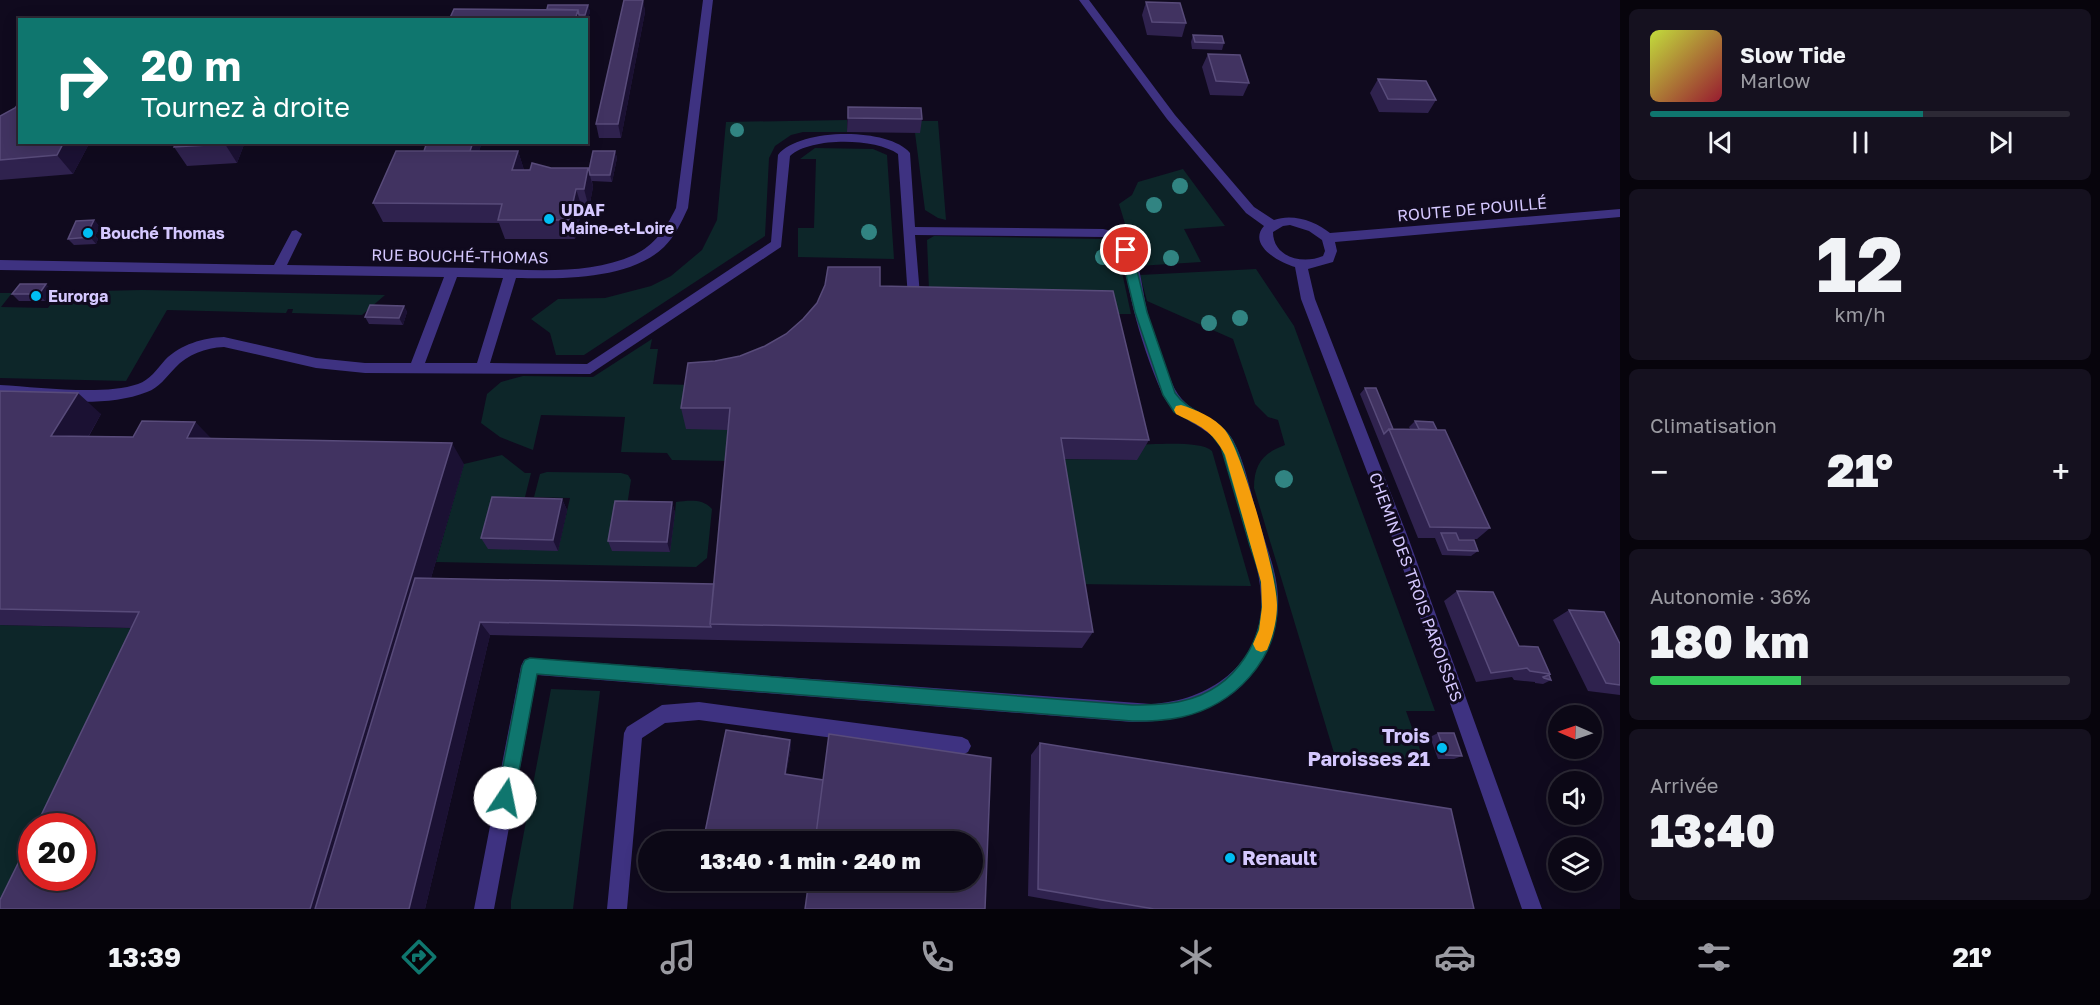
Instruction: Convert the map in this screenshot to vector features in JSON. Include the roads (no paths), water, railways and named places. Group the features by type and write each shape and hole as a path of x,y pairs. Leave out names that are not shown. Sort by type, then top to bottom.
{"street":[{"name":"RUE BOUCHÉ-THOMAS","path":"0,265 511,274 588,273 607,270 642,256 670,234 682,208 708,0"},
{"path":"1084,0 1171,117 1251,210 1272,225"},
{"path":"0,391 131,392 155,381 179,356 190,349 213,342 224,342 316,363 365,368 590,369 777,244 782,161 787,151 801,142 812,140 884,142 904,153 913,296"},
{"name":"ROUTE DE POUILLÉ","path":"1328,238 1620,213"},
{"path":"1280,222 1301,222 1328,238 1331,245 1328,259 1312,265 1300,265 1271,250 1265,236 1272,225 1280,222"},
{"path":"484,909 530,666 1132,713 1158,713 1184,709 1227,689 1245,672 1258,652 1266,630 1270,607 1268,582 1231,455 1220,434 1211,426 1186,414 1173,402 1141,312 1123,243 1116,237 1103,233 909,231"},
{"path":"278,270 296,234"},
{"name":"CHEMIN DES TROIS PAROISSES","path":"1300,265 1308,299 1401,540 1532,909"},
{"path":"416,368 452,273"},
{"path":"482,368 511,274"},
{"path":"616,909 633,733 662,714 699,711 962,746"}],"place":[{"name":"UDAF Maine-et-Loire","path":"549,219"},
{"name":"Bouché Thomas","path":"88,233"},
{"name":"Eurorga","path":"36,296"},
{"name":"Trois Paroisses 21","path":"1442,748"},
{"name":"Renault","path":"1230,858"}]}
